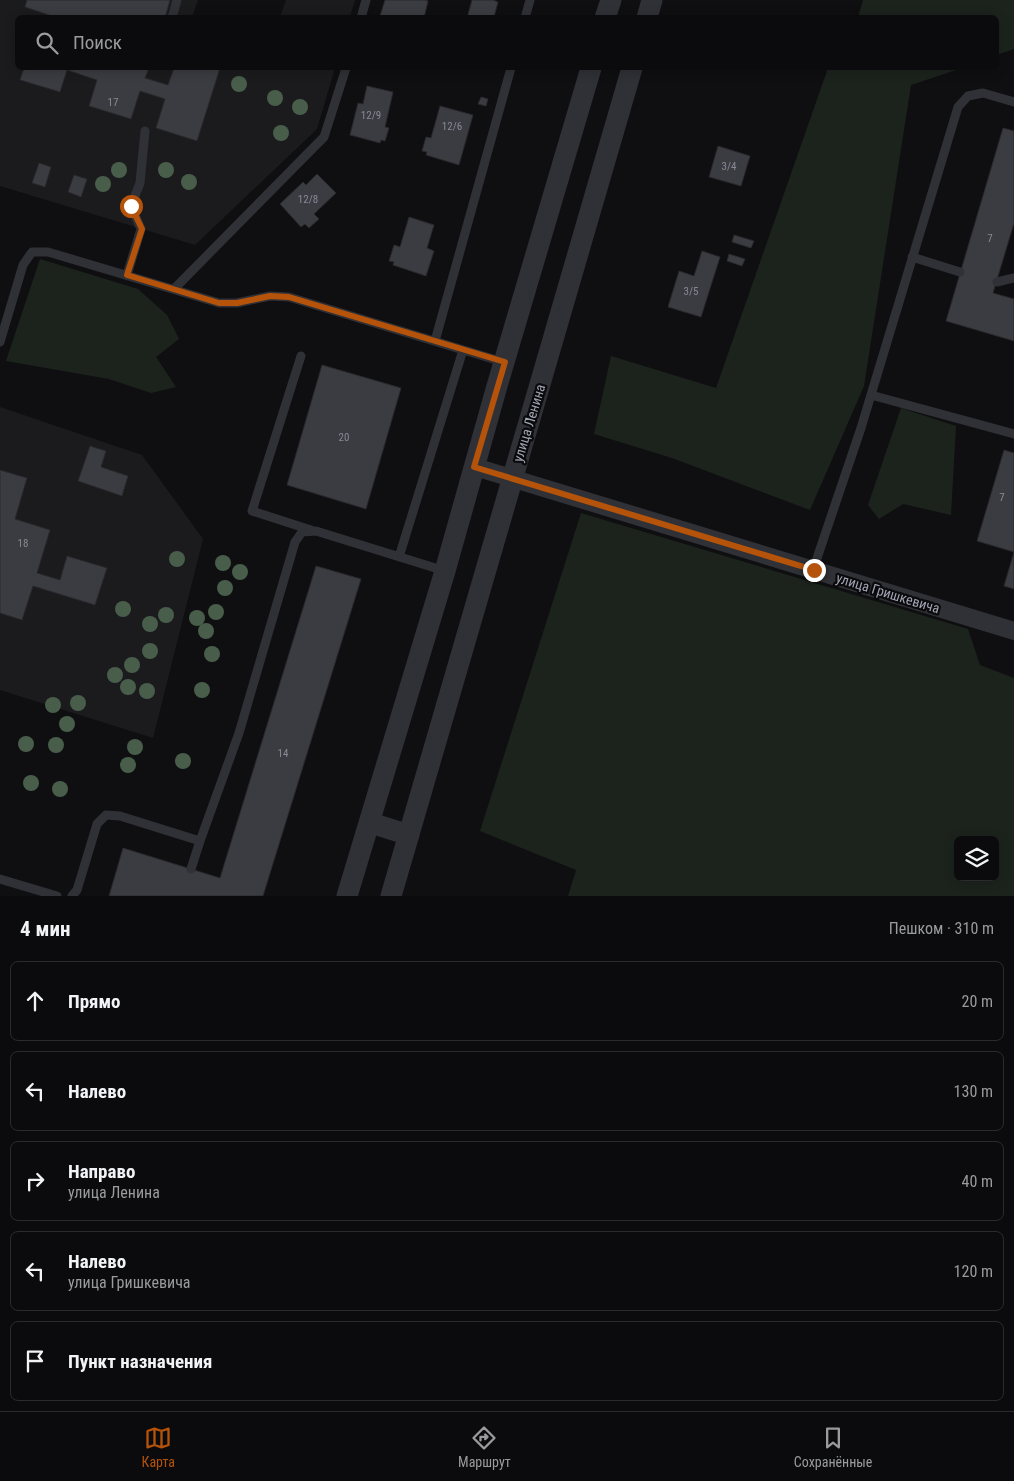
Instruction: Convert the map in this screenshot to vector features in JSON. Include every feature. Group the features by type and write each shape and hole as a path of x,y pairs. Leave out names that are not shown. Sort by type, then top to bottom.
{"street":[{"path":"607,15 611,0"},
{"path":"648,15 652,0"},
{"path":"347,896 445,571 590,70"},
{"name":"улица Ленина","path":"391,896 631,70"},
{"name":"улица Гришкевича","path":"474,467 1014,631"},
{"path":"370,823 409,836"}],"lane":[{"path":"173,15 177,0"},
{"path":"362,15 366,0"},
{"path":"526,15 530,0"},
{"path":"174,289 324,137 345,70"},
{"path":"435,341 510,70"},
{"path":"814,570 871,395 958,107 968,96 983,93 1014,102"},
{"path":"127,275 142,229 131,206 140,183 145,131"},
{"path":"0,342 23,265 32,252 48,252 219,303 237,303 270,296 289,297 505,362"},
{"path":"912,257 960,272"},
{"path":"997,282 1014,278"},
{"path":"399,557 463,350"},
{"path":"301,356 252,511 445,571"},
{"path":"871,395 1014,434"},
{"path":"191,869 239,733 295,542 302,532 316,531"},
{"path":"72,896 77,890 97,824 106,815 120,816 200,840"},
{"path":"0,879 57,896"}],"shaded area":[{"path":"0,0 198,0 193,15 15,15 15,70 334,70 317,129 195,245 0,186"},
{"path":"286,0 355,0 351,15 281,15"},
{"path":"863,0 1014,0 1014,49 999,54 999,15 859,15"},
{"path":"827,70 956,70 911,85 864,386 810,510 672,458 594,434 611,356 716,388"},
{"path":"40,259 138,289 167,315 179,339 156,357 176,387 151,393 109,379 6,361"},
{"path":"0,407 142,455 203,539 153,738 0,690"},
{"path":"901,408 956,426 951,515 903,504 879,519 868,505"},
{"path":"581,513 968,629 980,665 1014,678 1014,896 568,896 576,870 480,831"}],"building":[{"path":"27,0 170,0 166,15 49,15 25,7"},
{"path":"385,0 428,1 425,15 380,15"},
{"path":"472,0 493,0 498,2 495,15 468,15"},
{"path":"23,70 67,70 60,92 20,80"},
{"path":"67,70 148,70 145,78 168,85 173,70 219,70 197,141 156,128 165,99 140,91 131,119 89,106 97,80"},
{"path":"367,86 393,92 385,127 389,128 385,141 381,140 380,143 350,135 358,103 363,104"},
{"path":"481,97 488,99 486,106 478,104"},
{"path":"440,106 473,115 459,165 426,155 427,152 422,151 426,137 431,138"},
{"path":"1003,128 1014,131 1014,223 993,293 1014,299 1014,341 946,321"},
{"path":"718,146 750,156 741,186 709,177"},
{"path":"39,163 51,167 45,187 32,183"},
{"path":"317,174 336,193 314,214 319,219 309,228 305,224 301,227 280,204 303,182 306,185"},
{"path":"74,175 87,179 81,197 68,192"},
{"path":"409,217 434,225 427,248 434,251 426,276 393,265 394,262 389,261 394,245 400,247"},
{"path":"734,235 754,241 751,248 732,242"},
{"path":"702,251 720,257 701,317 668,307 679,271 694,276"},
{"path":"729,254 745,259 742,266 727,261"},
{"path":"322,365 401,388 366,509 287,485"},
{"path":"90,446 106,451 101,467 128,476 122,496 78,481"},
{"path":"1004,450 1014,453 1014,552 977,541"},
{"path":"0,470 27,478 15,519 50,530 37,573 60,580 67,556 107,568 95,605 33,586 22,620 0,613"},
{"path":"1014,552 1014,589 1004,586"},
{"path":"316,566 361,579 263,896 109,896 123,848 220,878"}],"route":[{"path":"131,206 142,229 127,275 219,303 237,303 270,296 289,297 505,362 474,467 814,570"}]}
